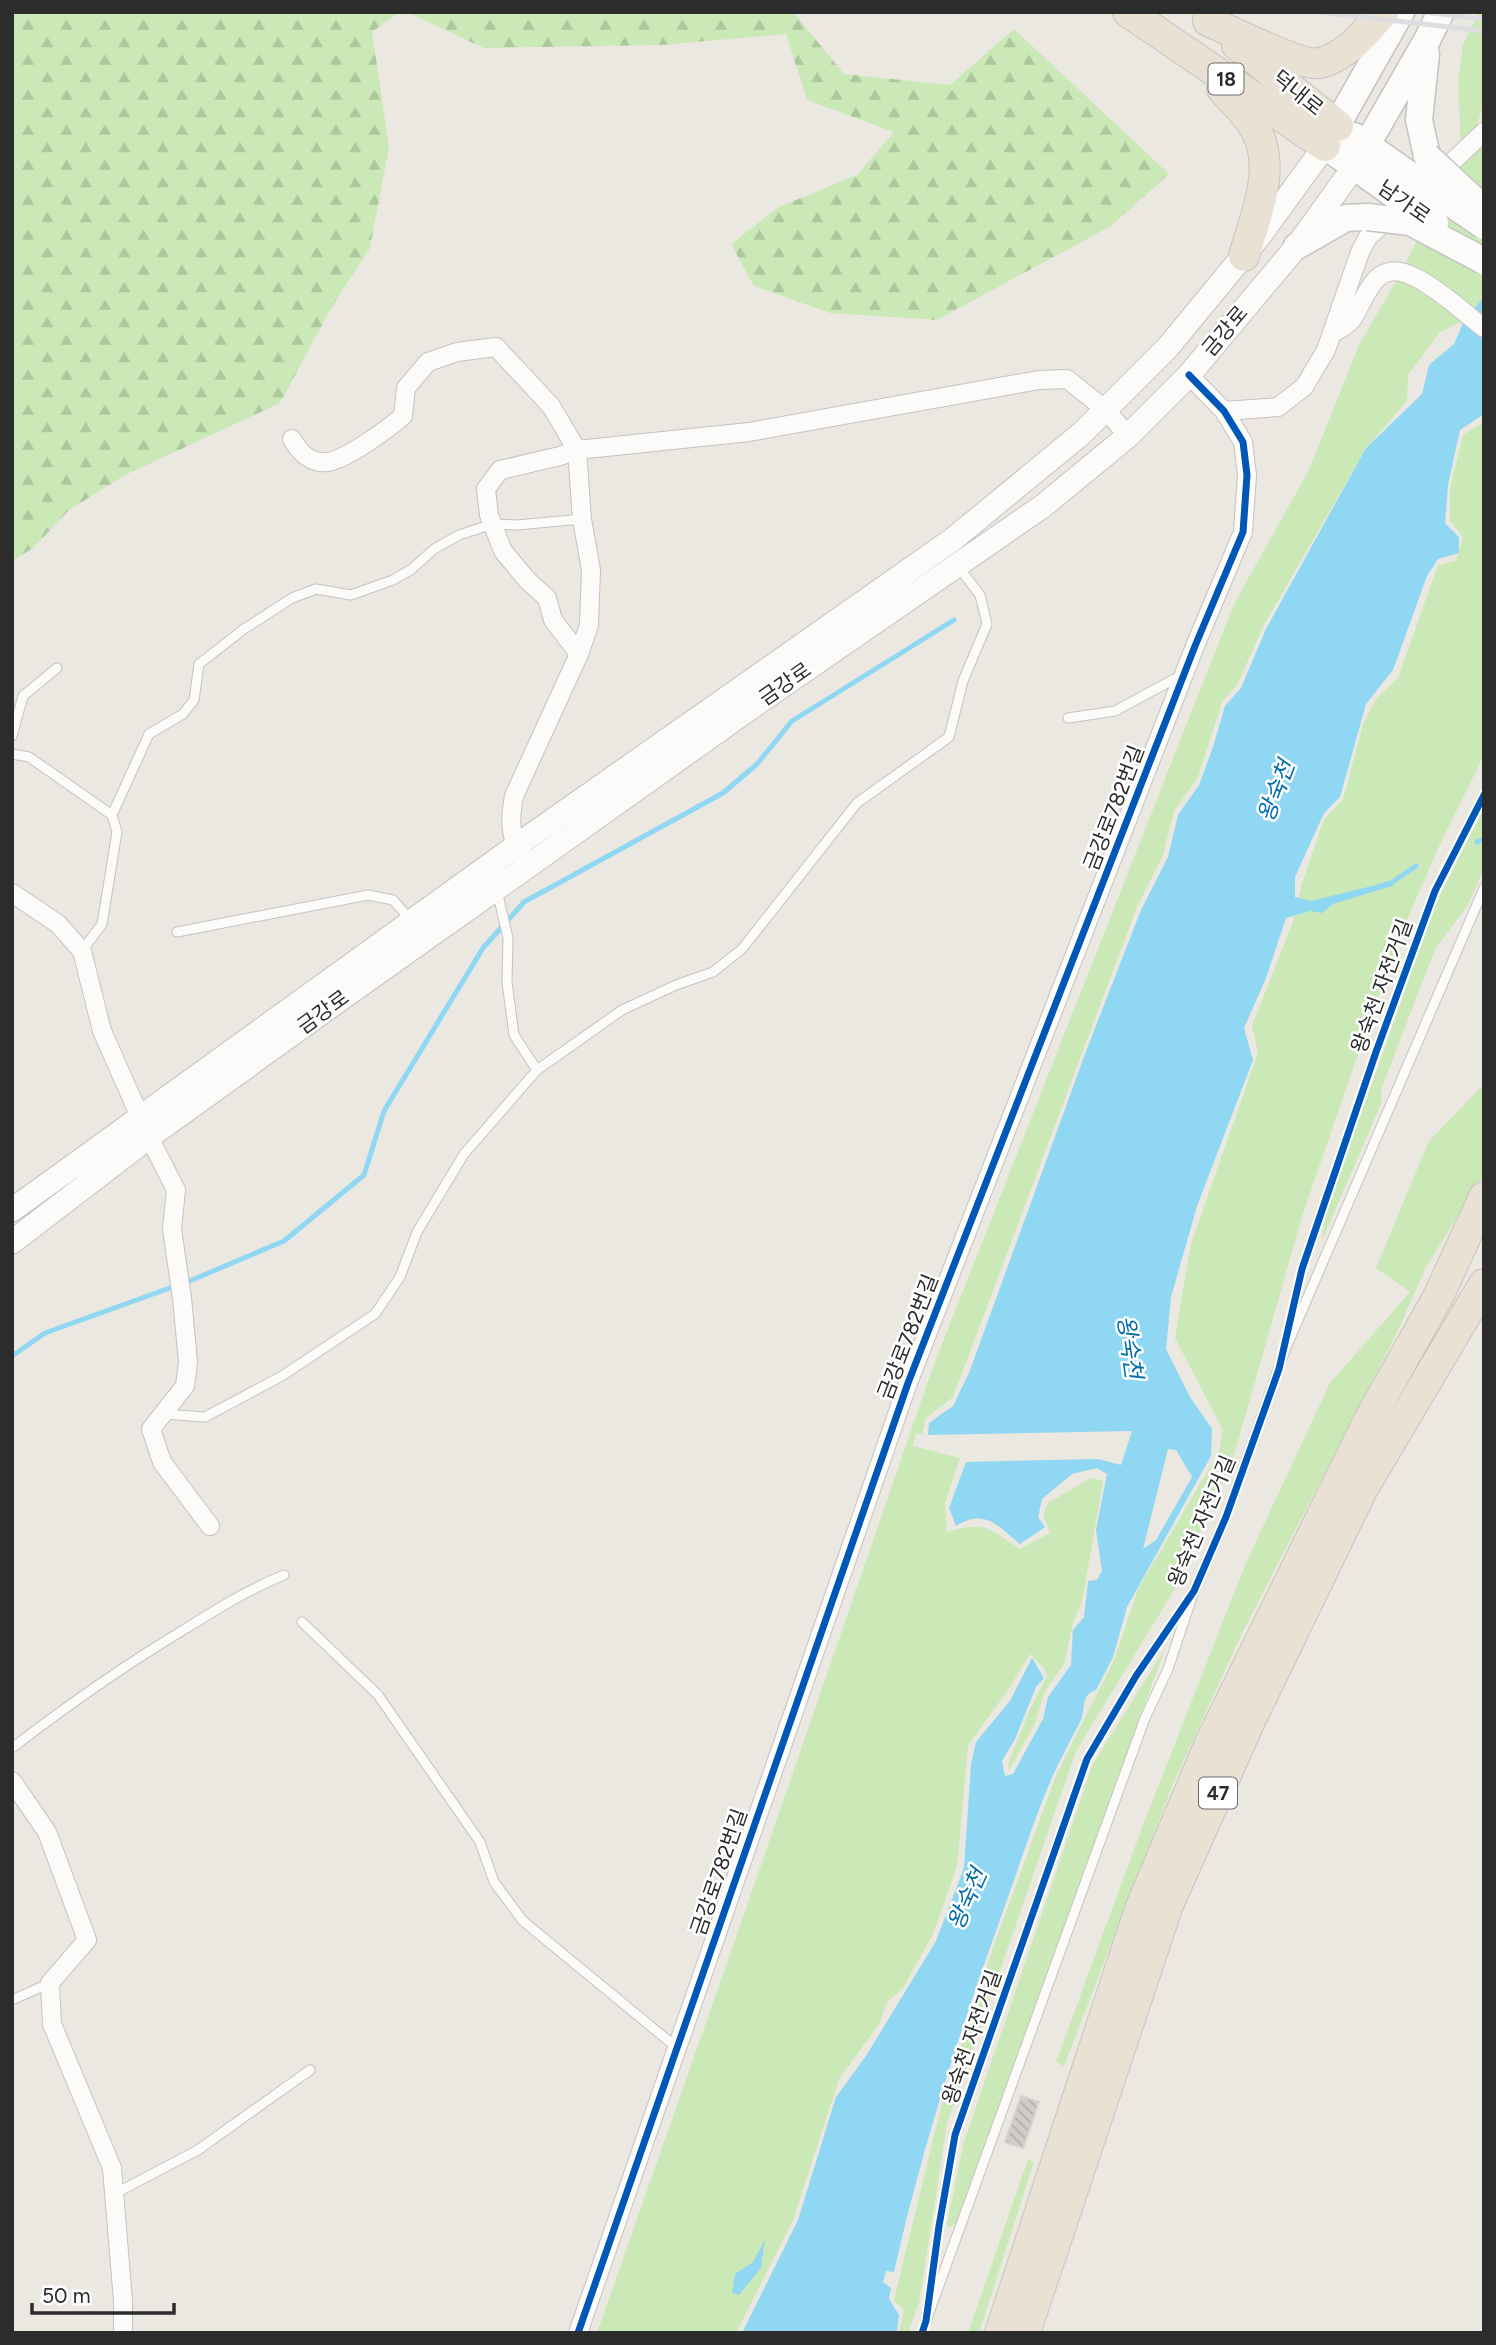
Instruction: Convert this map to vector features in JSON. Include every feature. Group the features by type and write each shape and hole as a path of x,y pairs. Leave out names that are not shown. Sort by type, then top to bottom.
{"highway":[{"name":"덕내로","path":"1128,12 1197,60 1332,136"},
{"path":"1203,17 1292,58 1318,64 1340,54 1359,39 1383,12"},
{"name":"덕내로","path":"1203,17 1332,136"},
{"path":"1197,60 1252,124 1266,159 1264,188 1244,256"},
{"path":"1438,1297 1484,1197"},
{"name":"47","path":"1000,2333 1140,1909 1205,1755 1370,1418 1438,1297 1484,1229"},
{"name":"47","path":"1025,2333 1168,1905 1250,1721 1362,1490 1484,1284"}],"main road":[{"name":"금강로","path":"1332,136 1401,12"},
{"name":"금강로","path":"1360,156 1441,12"},
{"path":"1427,40 1419,120 1427,156 1484,209"},
{"name":"남가로","path":"1332,136 1397,182 1484,259"},
{"name":"남가로","path":"1397,182 1484,226"},
{"path":"1297,246 1346,218 1368,217 1410,222 1484,259"}],"street":[{"path":"1224,411 1279,407 1304,387 1326,350 1360,252 1368,237 1484,132"},
{"name":"금강로","path":"12,1242 145,1127 412,921 952,540 1081,434 1170,346 1244,256 1332,136"},
{"name":"금강로","path":"12,1210 499,900 528,867 1043,506 1128,436 1189,375 1297,246 1360,156"},
{"path":"1332,333 1349,325 1379,276 1391,271 1420,278 1484,328"},
{"path":"292,439 298,451 314,460 328,462 346,455 388,429 403,415 406,388 428,362 457,352 496,347 551,406 577,450 582,519 590,570 589,625 579,654 514,796 509,819 516,846 528,867"},
{"name":"금강로782번길","path":"578,2333 908,1382 1242,532 1247,475 1243,442 1224,411 1189,375"},
{"path":"579,654 553,620 547,598 527,580 503,551 493,524 486,489 500,470 577,450 748,432 1039,380 1067,379 1106,410 1128,436"},
{"path":"12,893 58,924 82,951 102,1031 176,1190 172,1229 188,1362 185,1386 151,1429 162,1462 210,1526"},
{"path":"12,1781 47,1832 87,1940 50,1983 52,2024 112,2168 123,2301 123,2333"}],"lane":[{"path":"112,815 149,734 183,714 194,700 199,664 292,598 316,589 344,595 361,592 393,580 412,569 434,549 459,535 493,524 517,525 582,519"},
{"path":"164,1414 205,1417 282,1376 375,1314 400,1277 417,1231 464,1154 537,1070 622,1010 676,985 713,972 742,949 857,803 949,737 963,681 987,624 980,595 957,565"},
{"path":"12,736 23,696 57,668"},
{"path":"1069,718 1115,711 1184,674"},
{"path":"12,754 29,757 112,815 117,832 102,924 82,951"},
{"path":"482,870 499,900 508,938 507,982 514,1035 537,1070"},
{"name":"왕숙천 자전거길","path":"926,2321 1145,1718 1168,1669 1194,1591 1226,1517 1279,1369 1484,888"},
{"path":"177,932 368,895 393,900 412,921"},
{"path":"12,1748 148,1651 251,1588 284,1575"},
{"path":"302,1622 378,1695 480,1842 494,1882 523,1921 677,2047"},
{"path":"12,2000 50,1983"},
{"path":"114,2193 198,2150 310,2070"}],"green space":[{"path":"12,12 400,12 372,32 389,147 370,248 331,308 280,403 125,475 69,510 33,548 12,561"},
{"path":"407,12 793,12 844,74 950,85 1014,29 1169,174 1111,226 937,320 830,313 754,286 731,244 779,207 857,175 894,132 807,100 786,34 662,45 484,48"},
{"path":"1479,12 1484,12 1484,99 1477,126 1484,136 1484,297 1465,319 1439,333 1408,375 1407,401 1366,448 1264,625 1237,685 1222,702 1198,777 1174,811 1163,855 1137,907 953,1397 926,1418 922,1434 916,1433 913,1446 960,1458 945,1503 947,1532 970,1527 986,1528 1020,1549 1050,1533 1043,1515 1048,1503 1091,1478 1103,1481 1082,1602 1073,1623 1064,1664 1045,1691 1035,1723 1009,1771 1008,1764 1030,1709 1047,1676 1044,1668 1030,1654 1006,1693 968,1745 957,1866 933,1934 903,1988 887,2002 879,2024 839,2079 793,2220 736,2333 597,2333 933,1367 1234,604 1309,470 1360,343 1401,273 1461,149 1458,80 1463,45"},
{"path":"1484,422 1484,755 1440,844 1396,945 1303,1213 1234,1455 1179,1582 1076,1751 947,2124 919,2303 908,2333 899,2333 904,2310 894,2300 939,2115 989,1959 1055,1778 1115,1658 1138,1589 1219,1452 1223,1430 1175,1338 1191,1244 1258,1053 1252,1026 1292,924 1324,819 1343,800 1363,724 1376,699 1398,678 1438,565 1456,561 1463,537 1450,521 1450,488 1463,435"},
{"path":"1484,808 1484,869 1468,905 1435,949 1381,1090 1381,1104 1321,1243 1326,1213 1436,903"},
{"path":"1484,1084 1484,1174 1426,1267 1394,1339 1242,1633 1173,1784 1064,2066 1056,2062 1143,1825 1246,1563 1330,1383 1410,1292 1376,1268 1429,1141"},
{"path":"1165,1649 956,2223 951,2227 947,2225 963,2145 1093,1764"},
{"path":"1028,2159 1034,2162 979,2333 968,2333"}],"water":[{"name":"왕숙천","path":"1484,297 1484,414 1460,430 1448,485 1445,523 1459,537 1459,553 1438,559 1427,576 1393,670 1366,704 1340,797 1324,813 1295,877 1295,897 1311,901 1380,884 1395,885 1333,904 1322,913 1310,911 1286,918 1266,978 1244,1028 1253,1060 1197,1206 1171,1297 1166,1349 1190,1397 1212,1429 1211,1456 1127,1607 1113,1657 1096,1690 1086,1699 1081,1720 1052,1777 1032,1829 970,2004 942,2093 894,2272 886,2271 883,2282 891,2288 889,2299 899,2315 897,2330 894,2333 742,2333 798,2220 836,2097 866,2056 936,1941 964,1868 971,1764 976,1742 1010,1701 1032,1658 1044,1678 1036,1687 1015,1739 1002,1761 1005,1776 1013,1774 1043,1719 1048,1697 1071,1665 1073,1630 1084,1617 1088,1581 1097,1580 1102,1571 1096,1530 1107,1474 1097,1468 1072,1474 1042,1499 1038,1517 1045,1527 1020,1544 991,1521 975,1519 956,1526 949,1508 966,1462 1098,1459 1121,1465 1132,1431 928,1435 929,1423 953,1406 969,1373 1085,1054 1141,910 1168,857 1178,815 1199,785 1225,706 1241,688 1266,629 1366,448 1422,394 1429,365 1454,344 1465,319","holes":["1168,1449 1176,1450 1192,1477 1156,1540 1143,1549"]},
{"path":"765,2239 761,2268 739,2295 732,2293 735,2274 753,2262"}],"building":[{"path":"1021,2096 1039,2102 1023,2148 1005,2142"}],"waterway":[{"path":"12,1356 45,1333 192,1280 284,1241 364,1175 384,1111 483,948 524,902 723,793 757,764 792,721 954,620"},
{"path":"1477,842 1484,839"},
{"path":"1380,886 1391,883 1416,866"}],"railway":[{"path":"1319,12 1484,31"},
{"path":"1423,12 1484,19"}],"cycle path":[{"path":"578,2333 908,1383 1195,646 1243,532 1247,475 1243,442 1224,411 1189,375"},
{"path":"922,2333 955,2135 1087,1759 1136,1676 1194,1591 1226,1517 1279,1369 1302,1269 1376,1052 1435,891 1484,795"}]}
